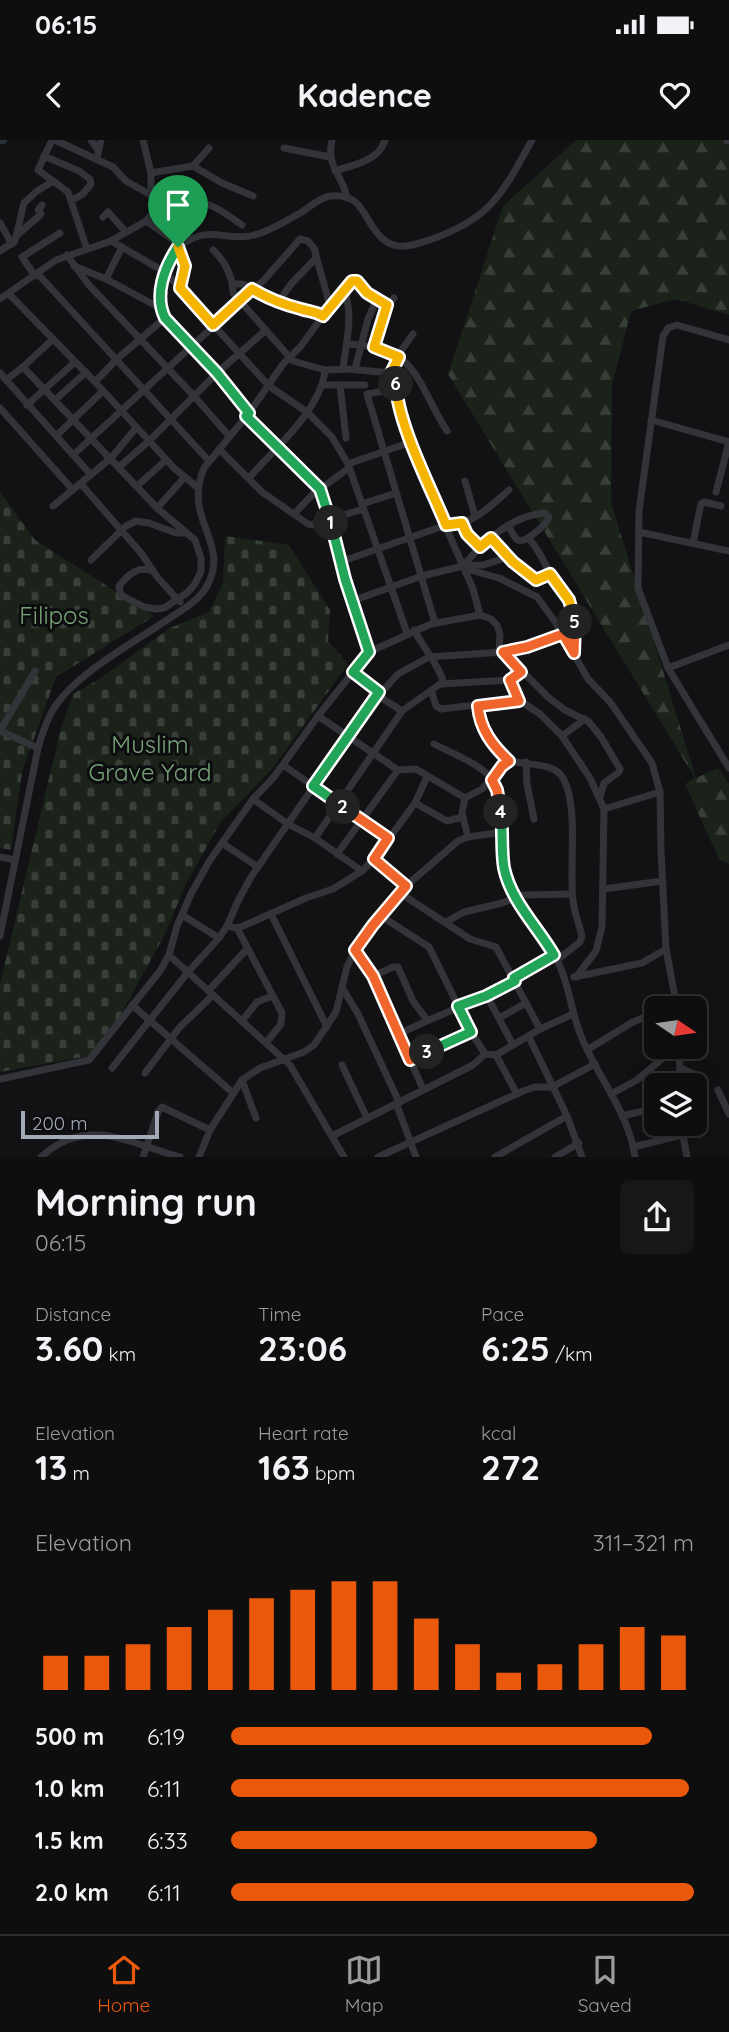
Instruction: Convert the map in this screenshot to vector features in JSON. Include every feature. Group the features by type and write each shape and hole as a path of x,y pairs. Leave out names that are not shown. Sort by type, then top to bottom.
{"street":[{"path":"87,249 72,200 66,190 38,170 53,140 98,154"},
{"path":"91,140 98,154 126,181 151,195 190,240"},
{"path":"98,154 101,140"},
{"path":"143,140 151,173 151,195"},
{"path":"332,140 330,157 347,198"},
{"path":"335,171 370,158 383,147 385,140"},
{"path":"369,652 320,489 247,415 217,373 165,318 160,308 160,296 165,272 179,246 190,240 206,235 243,237 266,231 325,198 347,198 363,208 376,231 388,243 404,247 421,243 461,228 482,215 505,189 532,140"},
{"path":"151,173 192,166 209,148"},
{"path":"284,148 330,157"},
{"path":"44,156 79,171 90,180 86,191 72,200"},
{"path":"192,166 253,196"},
{"path":"0,251 12,244 17,235 24,203 52,182"},
{"path":"169,213 183,205 206,202 242,225"},
{"path":"17,235 41,214 38,211 41,205"},
{"path":"0,299 56,260 111,241 146,221 160,205"},
{"path":"103,217 108,212 126,232"},
{"path":"146,221 179,246 185,266 180,288"},
{"path":"0,223 12,244"},
{"path":"60,233 22,257 208,460"},
{"path":"74,455 264,280 300,239 311,243 330,306"},
{"path":"111,241 165,272 268,386 307,412 332,437 349,466 391,587 411,631 439,670 444,684"},
{"path":"106,279 122,247"},
{"path":"213,250 224,263 233,284 233,293 290,358 300,364 325,370 355,369 391,373 396,379 396,389 411,442 463,566 480,615"},
{"path":"67,255 73,266 229,436"},
{"path":"279,301 316,258"},
{"path":"73,266 106,279 160,308"},
{"path":"0,936 38,748 51,713 71,688 186,607 204,591 214,566 213,546 199,513 197,487 208,460 247,415 330,306 352,281 356,280 367,293 387,305"},
{"path":"233,284 243,284 279,301 323,316"},
{"path":"343,369 349,320 344,290"},
{"path":"9,294 122,410 166,460 197,487"},
{"path":"374,347 387,305 394,298"},
{"path":"355,369 377,299"},
{"path":"95,382 117,359 165,318"},
{"path":"729,340 677,325 665,331 639,511 638,588 668,668 729,768"},
{"path":"119,467 266,330"},
{"path":"391,373 413,334"},
{"path":"53,340 23,367 3,376 90,475"},
{"path":"347,344 374,347 399,357 412,367 447,431"},
{"path":"27,405 75,362"},
{"path":"23,367 157,508 194,538 201,558 201,571 195,584 178,600 164,608 156,609 144,607 121,595 118,588 128,576 137,570 153,571"},
{"path":"249,478 307,412 324,385 325,370"},
{"path":"365,370 367,394 435,622"},
{"path":"55,400 86,372"},
{"path":"324,385 365,385"},
{"path":"332,437 345,434 340,385"},
{"path":"367,394 396,389"},
{"path":"57,435 103,391"},
{"path":"0,408 73,490"},
{"path":"651,420 729,442 716,492"},
{"path":"53,506 111,458 136,428"},
{"path":"294,514 306,500 349,466 411,442"},
{"path":"219,449 262,492 310,525 396,492"},
{"path":"137,486 166,460"},
{"path":"157,508 184,478"},
{"path":"465,481 475,516"},
{"path":"81,484 186,607"},
{"path":"340,562 446,525 462,523 490,508 509,490"},
{"path":"693,543 701,504 721,506"},
{"path":"463,566 480,547 508,525 531,515 549,515 547,523 528,538 518,541 508,525"},
{"path":"91,560 121,531 139,520 176,533 187,533"},
{"path":"462,523 467,534 480,547"},
{"path":"639,532 729,551"},
{"path":"491,538 536,580 550,574"},
{"path":"528,538 540,550 550,574 569,600 575,629 574,653"},
{"path":"352,601 422,576 463,566 483,565 509,557"},
{"path":"463,566 499,578 533,594 543,603 587,679 610,702 649,757 660,792 666,950 674,996"},
{"path":"0,1079 86,1062 150,986 169,955 182,915 203,872 253,799 283,765 369,652 411,631 435,622 480,615 497,625 501,652 558,706 585,719 601,737 620,768 619,772 604,783 600,797"},
{"path":"112,1068 188,972 219,938 258,867 378,693 398,674 429,657 501,652 527,647 563,634"},
{"path":"668,668 729,645"},
{"path":"35,671 0,731 38,748"},
{"path":"353,672 402,711"},
{"path":"315,838 402,711 444,684 510,680 521,672"},
{"path":"510,680 519,701 540,714 562,736 600,797 604,809 603,920 593,957 576,977"},
{"path":"431,690 436,706 441,709 519,701"},
{"path":"478,706 483,729 498,751 509,761"},
{"path":"318,716 398,770 416,769 465,798"},
{"path":"562,736 585,719"},
{"path":"434,744 463,759 492,780 499,796 505,870 515,898 565,977 573,1014 587,1049 622,1116 635,1157"},
{"path":"399,1034 486,996 555,958 582,939 572,894 573,833 566,786 561,774 526,762 509,761 482,789 465,798"},
{"path":"526,762 534,819"},
{"path":"283,765 388,838"},
{"path":"337,855 398,770"},
{"path":"227,926 237,928 316,894 333,890 362,871 415,803 427,777"},
{"path":"604,809 660,792"},
{"path":"465,798 463,817 468,837"},
{"path":"253,799 362,871"},
{"path":"415,803 447,821 463,817"},
{"path":"199,1157 210,1130 242,1080 260,1068 308,1050 327,1027 338,1006 347,967 355,950 406,886 453,845 468,837 503,832"},
{"path":"222,843 258,867"},
{"path":"0,857 15,860"},
{"path":"374,859 406,886"},
{"path":"604,889 662,881"},
{"path":"400,894 470,939 496,947 540,1029"},
{"path":"446,922 464,912 527,894 572,894"},
{"path":"271,914 327,1027"},
{"path":"182,915 219,938"},
{"path":"381,916 427,944 471,1032 485,1054"},
{"path":"237,928 282,1013 282,1019 266,1043"},
{"path":"145,1073 247,949"},
{"path":"355,950 373,976 423,1089"},
{"path":"565,977 642,964 666,950"},
{"path":"169,955 284,1059 344,1157"},
{"path":"373,976 398,967 408,992 427,1020"},
{"path":"343,989 358,1014 397,1103 416,1157"},
{"path":"242,1021 257,1002 272,996"},
{"path":"486,996 513,1045"},
{"path":"499,1018 526,1003"},
{"path":"132,1005 232,1093"},
{"path":"332,1136 473,1065 485,1054 496,1055 540,1029 573,1014"},
{"path":"587,1049 644,1017"},
{"path":"410,1060 471,1032"},
{"path":"529,1037 567,1115 582,1157"},
{"path":"496,1055 517,1094"},
{"path":"611,1094 638,1080 663,1059"},
{"path":"679,1059 679,1073"},
{"path":"378,1157 528,1089 552,1087 595,1064"},
{"path":"342,1065 368,1118"},
{"path":"680,1068 692,1073"},
{"path":"242,1080 256,1118"},
{"path":"718,1090 729,1114"},
{"path":"143,1157 162,1107 210,1130"},
{"path":"622,1116 644,1111"},
{"path":"495,1157 567,1115"},
{"path":"41,1157 60,1143 86,1133 104,1135 180,1157"},
{"path":"634,1147 678,1136"},
{"path":"682,1136 687,1157"},
{"path":"555,1157 579,1143"}],"green space":[{"path":"576,140 723,140 729,144 729,315 676,299 631,311 612,386 611,502 696,778 718,768 729,784 729,864 719,859 685,784 695,778 448,374 503,206"},
{"name":"Filipos","path":"0,492 35,540 154,616 56,677 22,772 11,850 0,848"},
{"name":"Muslim Grave Yard","path":"225,536 289,545 330,610 328,641 348,664 273,768 220,823 186,884 164,936 99,1054 0,1072 0,984 61,728 73,694 98,680 170,628 209,612 223,583"}],"route":[{"path":"178,247 185,263 180,288 213,325 252,289 261,295 323,316 352,281 356,280 367,293 387,305 374,347 399,357 391,373 396,379 399,404 411,442 446,525 462,523 471,540 480,547 491,538 513,562 536,580 550,574 569,600 573,611 574,653 563,634 527,647 503,652 521,672 510,680 519,701 478,706 483,729 498,751 509,761 492,780 499,796 503,861 508,881 515,898 554,955 514,978 515,981 458,1006 471,1032 410,1060 373,976 355,950 406,886 374,859 388,838 313,786 379,692 353,672 369,652 356,617 320,489 246,416 249,413 217,373 169,324 162,313 160,296 163,280 178,247"}]}
